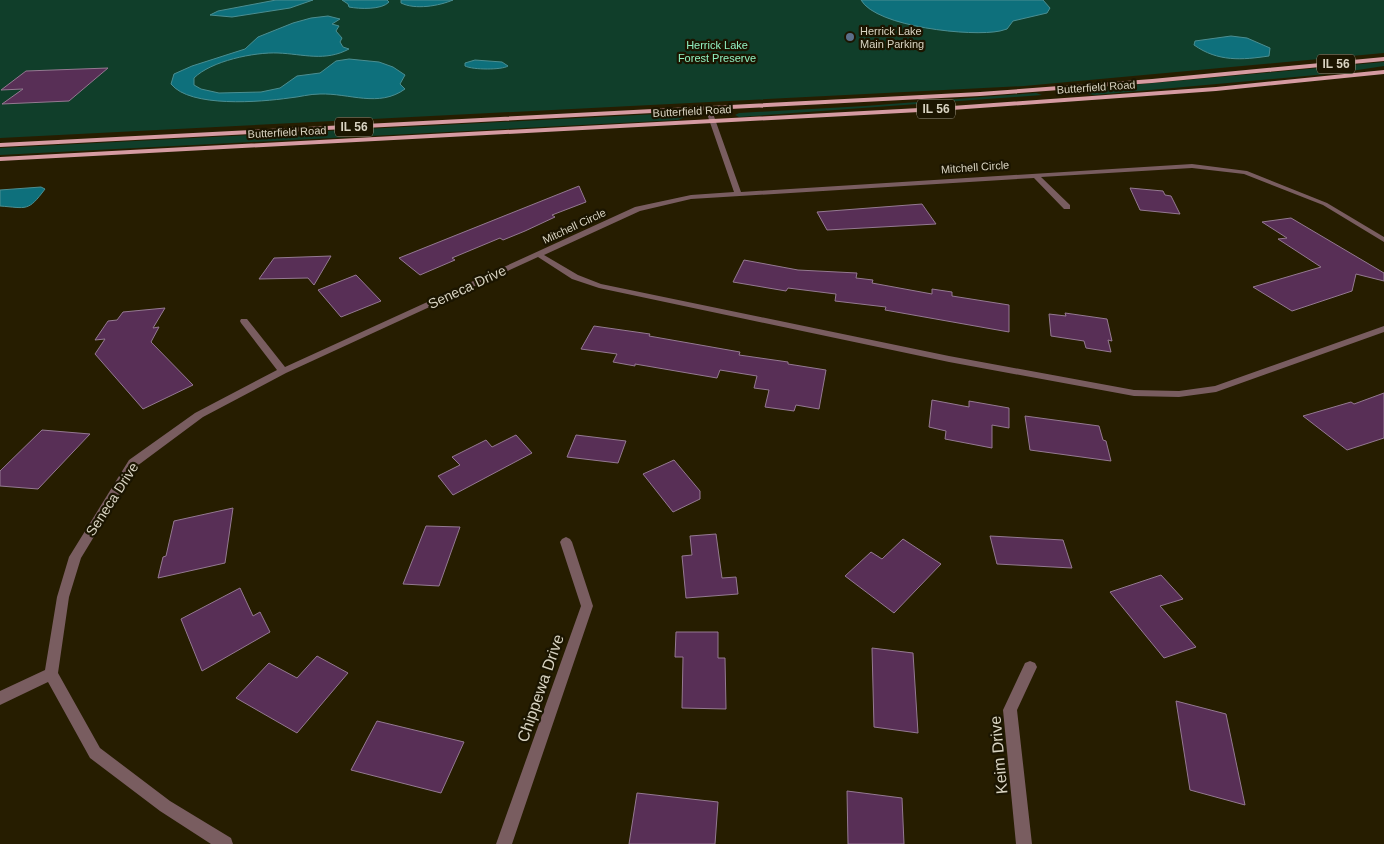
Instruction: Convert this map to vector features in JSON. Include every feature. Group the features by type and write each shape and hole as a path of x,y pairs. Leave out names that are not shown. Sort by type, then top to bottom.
{"main road":[{"name":"Butterfield Road","path":"0,145 1092,86 1384,59"},
{"name":"Butterfield Road","path":"0,159 1075,100 1226,88 1384,72"}],"street":[{"path":"708,108 738,193"},
{"name":"Mitchell Circle","path":"538,254 638,209 691,196 1192,166 1245,172 1325,204 1384,240"},
{"path":"1035,175 1067,207"},
{"name":"Mitchell Circle","path":"538,254 575,277 599,286 949,359 1134,393 1179,394 1216,388 1384,329"},
{"name":"Seneca Drive","path":"51,674 62,597 75,557 133,462 198,415 283,371 538,254"},
{"path":"244,321 283,371"},
{"name":"Chippewa Drive","path":"504,844 587,606 566,542"},
{"name":"Keim Drive","path":"1024,844 1010,710 1030,667"},
{"path":"0,698 51,674 95,753 165,806 225,844"}],"green space":[{"name":"Herrick Lake Forest Preserve","path":"0,0 1384,0 1384,53 1024,86 0,138"},
{"path":"1384,62 1384,66 1338,73 1095,95 1084,91 1088,89"},
{"path":"1036,93 1042,95 739,117 735,115 739,113"},
{"path":"683,114 685,117 678,120 0,155 0,148"}],"water":[{"path":"276,0 313,0 290,8 232,17 210,15 218,11"},
{"path":"342,0 387,0 389,2 376,8 358,8 349,7"},
{"path":"401,0 453,0 420,7 401,3"},
{"path":"861,0 1043,0 1050,8 1047,13 1013,21 1007,29 969,32 926,28 904,23 885,17 870,9"},
{"path":"328,16 340,19 332,24 339,26 336,31 342,38 340,42 343,47 349,49 340,53 323,56 268,53 245,56 222,62 202,72 194,78 194,85 201,89 219,93 261,92 280,88 297,76 320,73 336,61 349,59 379,62 393,67 405,75 400,84 405,89 395,95 374,99 331,94 312,94 293,98 227,102 194,97 180,92 171,84 174,74 192,66 245,49 258,37 293,23"},
{"path":"1231,36 1247,38 1270,48 1269,56 1240,59 1221,57 1203,51 1194,45 1195,41"},
{"path":"475,60 502,62 508,66 487,69 465,66 465,63"},
{"path":"41,187 45,189 35,202 26,207 0,206 0,190"}],"building":[{"path":"108,68 69,101 2,104 23,89 1,90 26,71"},
{"path":"579,186 586,202 552,215 555,217 525,231 503,240 500,238 452,258 455,260 420,275 399,258"},
{"path":"1130,188 1163,191 1165,195 1171,196 1180,214 1140,210"},
{"path":"922,204 936,224 827,230 817,212"},
{"path":"1291,218 1384,273 1384,281 1356,274 1352,291 1292,311 1253,287 1321,267 1278,239 1287,238 1262,222"},
{"path":"331,256 314,285 308,278 259,279 274,258"},
{"path":"744,260 798,270 857,273 856,278 873,280 872,283 932,294 932,289 952,292 952,296 1009,305 1009,332 885,310 886,307 835,301 836,294 788,288 786,291 733,282"},
{"path":"356,275 381,301 341,317 318,290"},
{"path":"165,308 153,328 159,327 151,342 193,385 143,409 95,354 105,339 95,340 108,321 117,320 123,312"},
{"path":"1065,313 1107,319 1112,341 1108,340 1111,352 1086,348 1084,341 1051,336 1049,314 1066,316"},
{"path":"594,326 650,334 649,336 740,352 739,355 826,370 819,409 796,405 794,411 765,407 769,390 754,388 757,376 720,370 717,378 613,362 617,354 581,349"},
{"path":"1384,393 1384,438 1347,450 1303,416 1351,402 1354,404"},
{"path":"932,400 969,407 969,401 1009,408 1009,428 992,425 992,448 945,439 946,431 929,427"},
{"path":"1025,416 1099,426 1103,440 1106,441 1111,461 1030,450"},
{"path":"42,430 90,434 38,489 0,486 0,471"},
{"path":"516,435 532,453 453,495 438,476 460,465 452,457 486,440 492,447"},
{"path":"576,435 626,441 618,463 567,457"},
{"path":"674,460 700,491 700,499 673,512 643,474"},
{"path":"233,508 225,563 158,578 163,557 166,556 174,521"},
{"path":"426,526 460,527 439,586 403,584"},
{"path":"716,534 722,578 736,577 738,594 686,598 682,556 692,555 690,536"},
{"path":"990,536 1063,540 1072,568 997,564"},
{"path":"903,539 941,564 894,613 845,576 871,552 882,559"},
{"path":"1161,575 1183,599 1160,606 1196,647 1164,658 1110,592"},
{"path":"240,588 253,616 260,612 270,632 202,671 181,619"},
{"path":"676,632 718,632 718,658 725,658 726,709 682,708 683,657 675,657"},
{"path":"872,648 913,653 918,733 874,727"},
{"path":"317,656 348,673 297,733 236,698 269,663 297,678"},
{"path":"1176,701 1226,714 1245,805 1190,790"},
{"path":"377,721 464,742 441,793 351,770"},
{"path":"847,791 902,798 904,844 848,844"},
{"path":"637,793 718,802 715,844 629,844"}],"place":[{"name":"Herrick Lake Main Parking","path":"850,37"}]}
